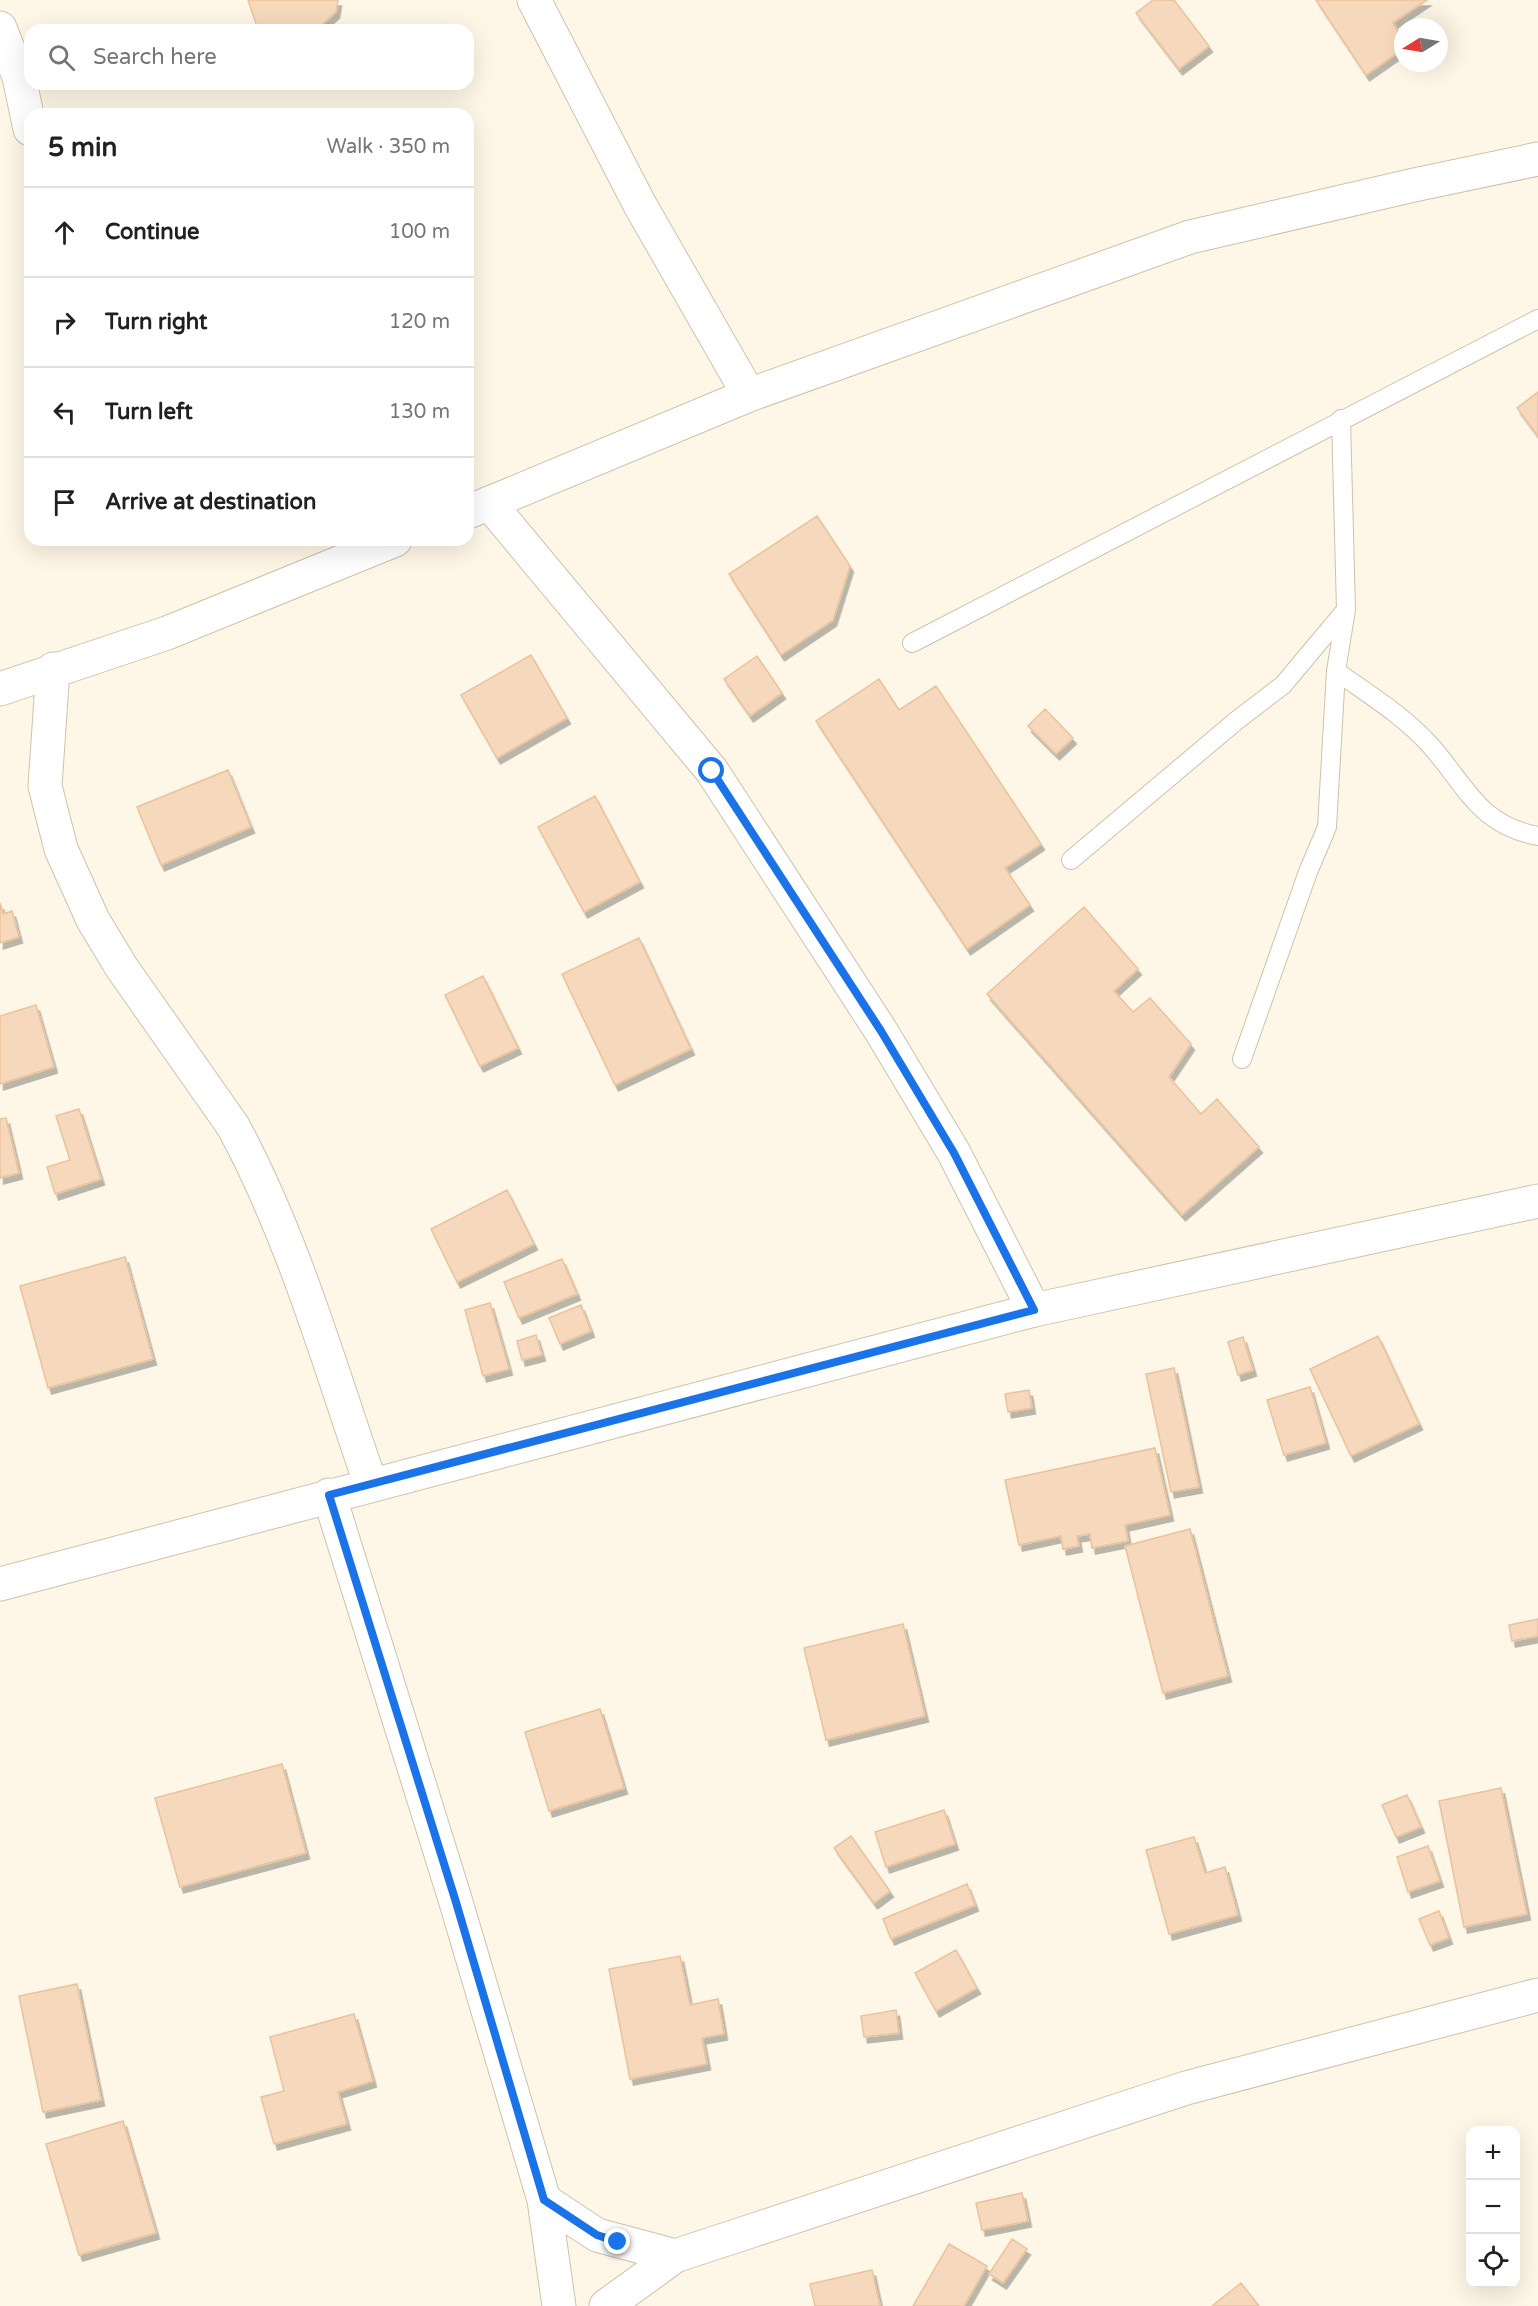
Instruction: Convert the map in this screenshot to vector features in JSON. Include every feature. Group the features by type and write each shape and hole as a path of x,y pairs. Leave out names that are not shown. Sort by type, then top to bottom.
{"street":[{"path":"534,0 640,205 749,395"},
{"path":"0,28 19,77 26,108"},
{"path":"1034,1310 954,1153 881,1031 719,780 478,507 749,395 1190,237 1538,159"},
{"path":"0,689 53,669 167,633 371,546"},
{"path":"53,669 45,786 61,849 93,920 122,968 233,1126 251,1161 281,1224 371,1485"},
{"path":"0,1584 1034,1310 1538,1201"},
{"path":"329,1495 455,1899 544,2200 559,2306"},
{"path":"606,2306 675,2256 1186,2088 1538,1995"},
{"path":"544,2200 597,2235 675,2256"}],"lane":[{"path":"912,644 1341,419 1479,352 1538,319"},
{"path":"1242,1059 1308,872 1327,827 1336,671 1346,610 1341,419"},
{"path":"1071,860 1236,721 1283,685 1346,610"},
{"path":"1336,671 1392,711 1429,744 1479,808 1516,832 1538,836"}],"building":[{"path":"248,0 338,0 336,12 323,24 256,24"},
{"path":"1153,0 1174,0 1209,46 1179,69 1136,13"},
{"path":"1316,0 1427,0 1400,18 1394,18 1394,55 1366,75"},
{"path":"1538,392 1538,436 1517,408"},
{"path":"817,516 850,566 833,620 781,655 729,574"},
{"path":"531,655 567,718 497,758 461,695"},
{"path":"757,656 782,693 750,716 724,679"},
{"path":"879,679 899,710 936,686 1041,844 1005,868 1030,905 967,949 816,721"},
{"path":"1045,709 1073,738 1056,754 1028,726"},
{"path":"228,770 251,827 161,865 137,807"},
{"path":"595,796 640,882 584,912 538,827"},
{"path":"0,903 3,914 12,911 19,937 0,943"},
{"path":"1084,907 1138,969 1114,991 1133,1012 1150,998 1191,1044 1169,1077 1201,1114 1217,1099 1259,1147 1182,1215 987,994"},
{"path":"639,938 691,1049 615,1085 562,974"},
{"path":"483,976 518,1048 480,1066 445,995"},
{"path":"36,1005 54,1067 0,1084 0,1016"},
{"path":"79,1109 101,1179 55,1194 47,1167 70,1160 56,1116"},
{"path":"6,1118 19,1173 0,1178 0,1119"},
{"path":"507,1190 534,1244 457,1282 431,1229"},
{"path":"125,1257 153,1359 48,1388 20,1286"},
{"path":"562,1259 577,1294 519,1318 504,1282"},
{"path":"490,1303 509,1369 483,1376 465,1310"},
{"path":"581,1305 591,1331 560,1344 549,1318"},
{"path":"536,1335 542,1355 522,1360 517,1341"},
{"path":"1378,1336 1419,1424 1351,1456 1310,1369"},
{"path":"1243,1337 1253,1370 1238,1375 1228,1342"},
{"path":"1174,1368 1199,1487 1171,1492 1146,1374"},
{"path":"1310,1387 1326,1443 1284,1455 1267,1400"},
{"path":"1029,1390 1032,1408 1008,1412 1005,1394"},
{"path":"1155,1448 1170,1515 1125,1525 1128,1541 1092,1548 1090,1534 1077,1536 1079,1546 1063,1549 1061,1536 1019,1545 1005,1480"},
{"path":"1190,1529 1228,1676 1163,1693 1125,1546"},
{"path":"1538,1619 1538,1636 1512,1641 1509,1625"},
{"path":"903,1624 925,1716 826,1740 804,1648"},
{"path":"600,1709 624,1788 549,1811 525,1732"},
{"path":"282,1764 306,1853 180,1887 155,1798"},
{"path":"1501,1788 1527,1914 1464,1927 1439,1801"},
{"path":"1407,1795 1421,1827 1396,1837 1382,1805"},
{"path":"944,1810 955,1844 886,1867 875,1832"},
{"path":"851,1836 890,1891 874,1903 834,1848"},
{"path":"1194,1837 1205,1873 1225,1867 1238,1915 1169,1934 1146,1850"},
{"path":"1428,1846 1440,1881 1408,1892 1397,1857"},
{"path":"967,1884 975,1905 891,1939 883,1919"},
{"path":"1439,1911 1449,1938 1430,1945 1419,1919"},
{"path":"956,1950 977,1988 936,2011 915,1973"},
{"path":"680,1956 690,2005 718,1999 724,2034 702,2038 707,2064 630,2079 609,1969"},
{"path":"77,1984 101,2100 43,2112 19,1996"},
{"path":"896,2010 899,2033 864,2037 861,2016"},
{"path":"354,2014 373,2081 338,2092 347,2124 274,2144 261,2097 284,2091 270,2037"},
{"path":"123,2121 156,2233 79,2255 46,2144"},
{"path":"1022,2193 1028,2221 982,2230 976,2203"},
{"path":"1012,2239 1027,2249 1003,2283 989,2274"},
{"path":"949,2244 987,2266 964,2306 913,2306"},
{"path":"872,2270 880,2306 815,2306 810,2284"},
{"path":"1241,2283 1259,2306 1212,2306"}],"route":[{"path":"618,2242 597,2235 544,2200 455,1899 329,1495 1034,1310 954,1153 881,1031 712,771"}]}
